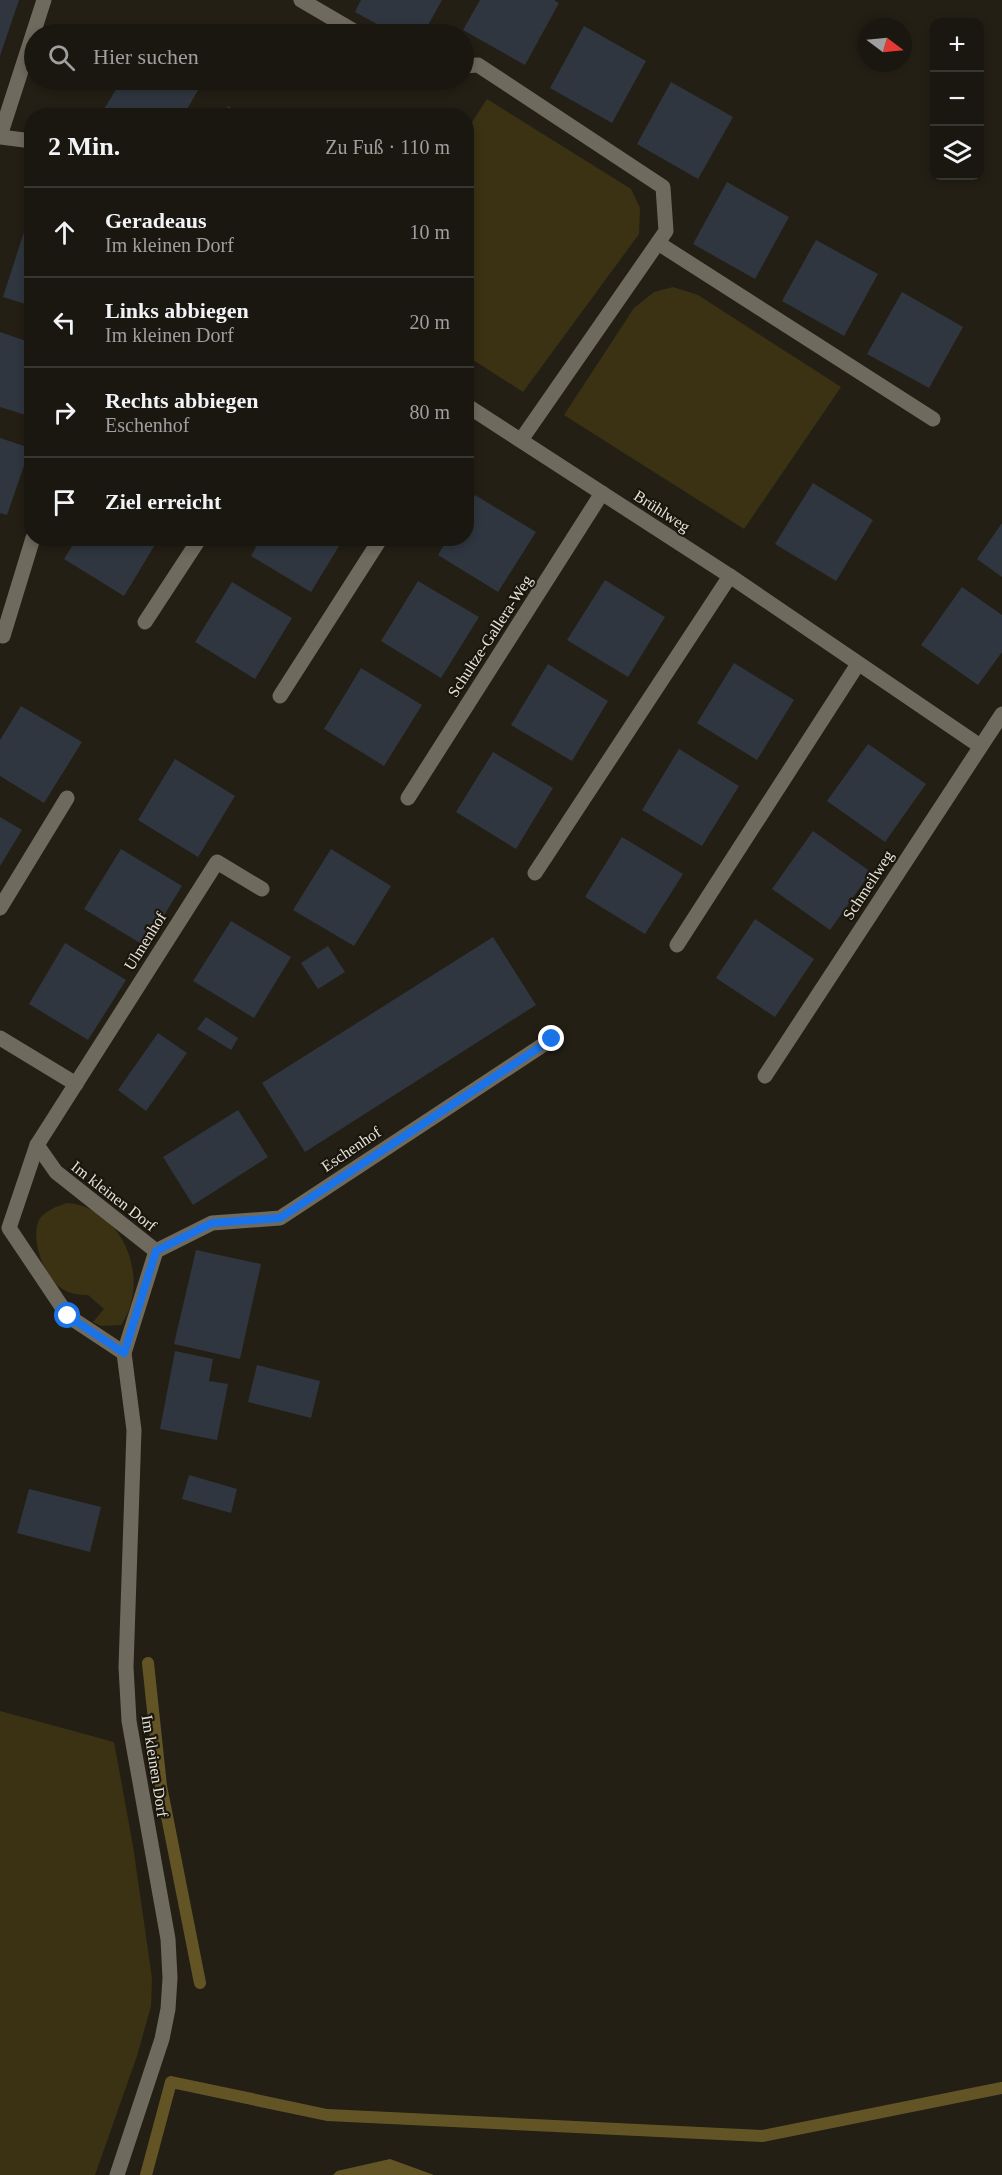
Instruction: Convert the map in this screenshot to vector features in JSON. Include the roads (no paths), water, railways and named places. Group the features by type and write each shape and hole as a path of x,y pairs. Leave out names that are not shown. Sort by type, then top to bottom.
{"street":[{"path":"36,24 44,0"},
{"path":"301,0 342,24"},
{"path":"24,62 0,136 24,140"},
{"path":"474,65 478,65 663,187 666,231 521,440 474,410"},
{"path":"657,243 933,419"},
{"name":"Brühlweg","path":"521,440 729,576 980,746"},
{"name":"Schultze-Gallera-Weg","path":"408,798 602,493"},
{"path":"3,636 31,546"},
{"path":"145,622 195,546"},
{"path":"280,696 376,546"},
{"path":"535,873 729,576"},
{"path":"677,945 858,664"},
{"name":"Schmeilweg","path":"765,1076 1002,714"},
{"path":"0,908 67,798"},
{"name":"Ulmenhof","path":"37,1145 217,862 262,889"},
{"path":"0,1038 76,1084"},
{"name":"Eschenhof","path":"156,1251 212,1223 280,1218 552,1039"},
{"path":"37,1145 9,1228 68,1316 124,1353"},
{"name":"Im kleinen Dorf","path":"37,1145 56,1172 156,1251 124,1353 134,1430 126,1605 129,1721 168,1939 170,1978 168,2009 162,2039 117,2175"}],"waterway":[{"path":"148,1663 161,1786 200,1983"},
{"path":"146,2175 171,2082 327,2115 762,2136 1002,2088"}]}
